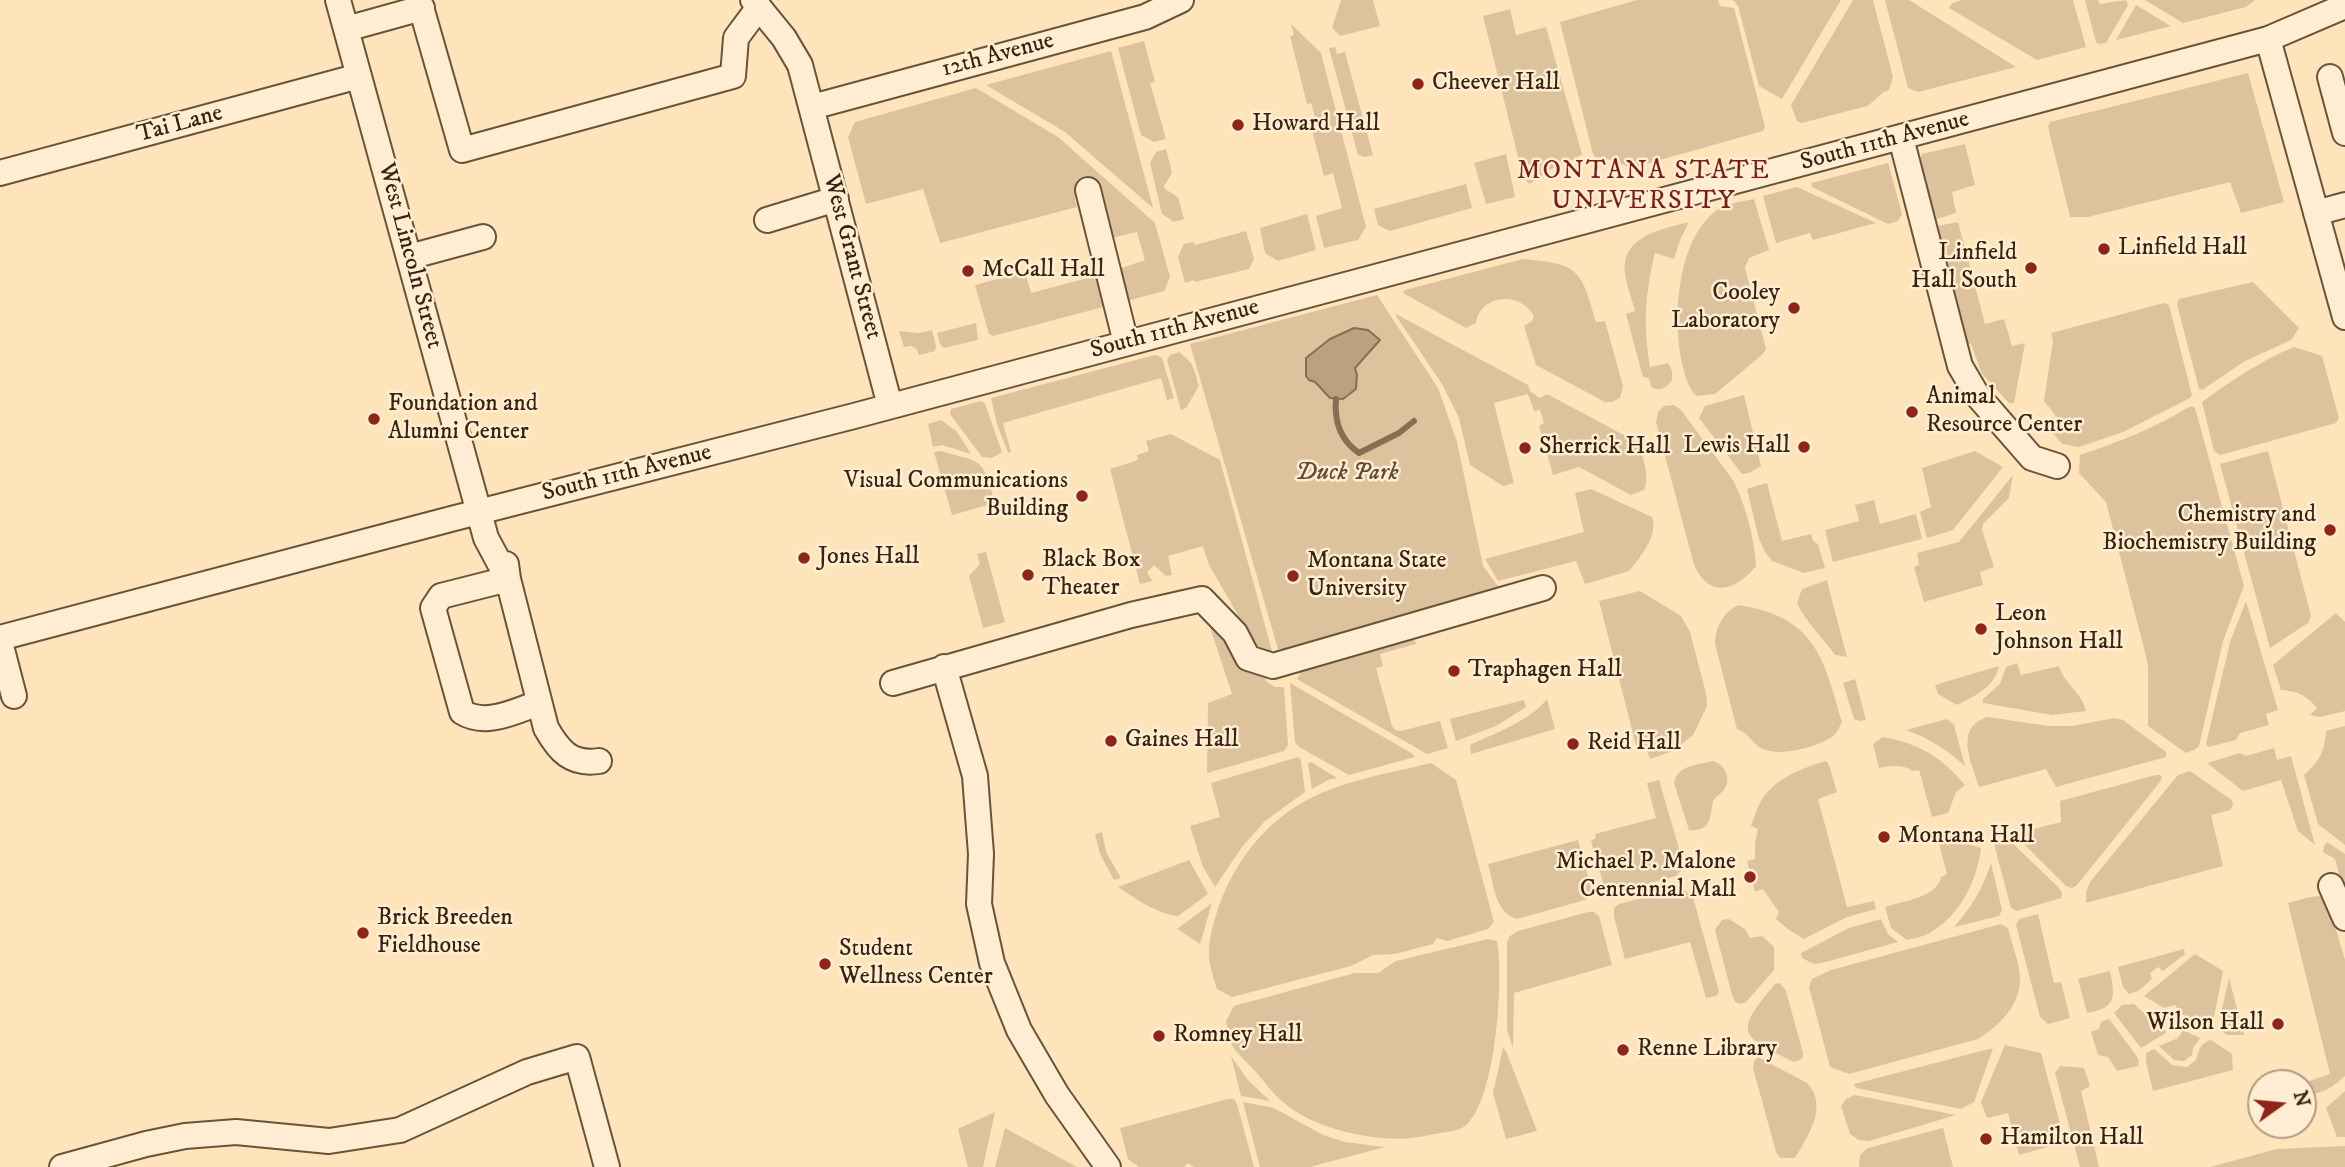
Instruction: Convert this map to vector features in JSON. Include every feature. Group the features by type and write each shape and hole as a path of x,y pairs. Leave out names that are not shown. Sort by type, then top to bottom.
{"street":[{"name":"West Lincoln Street","path":"338,0 410,257 489,510 490,548 508,579 546,728 556,746 571,757 583,763 599,761"},
{"name":"12th Avenue","path":"812,107 1145,17 1181,0"},
{"path":"346,29 421,4 462,150 733,76 736,37 756,3"},
{"name":"West Grant Street","path":"756,3 800,65 890,406"},
{"name":"South 11th Avenue","path":"0,640 2268,39 2345,6"},
{"path":"2268,39 2345,317"},
{"name":"Tai Lane","path":"0,173 359,76"},
{"path":"2330,77 2345,134"},
{"path":"1900,138 1960,366 1977,395 2032,458 2057,466"},
{"path":"1088,190 1126,343"},
{"path":"767,220 836,199"},
{"path":"2316,213 2345,205"},
{"path":"410,257 483,237"},
{"path":"508,579 440,596 433,608 437,626 462,712 471,717 485,719 539,704"},
{"path":"893,683 1131,615 1202,599 1235,633 1248,658 1273,666 1543,588"},
{"path":"0,640 14,696"},
{"path":"944,667 975,776 981,854 979,904 992,963 1019,1030 1057,1095 1108,1167"},
{"path":"2331,887 2345,918"},
{"path":"62,1167 185,1136 236,1132 329,1140 400,1130 527,1072 577,1057 607,1167"}],"green space":[{"path":"1341,0 1373,0 1380,26 1340,36 1332,28"},
{"path":"1637,0 1718,0 1720,6 1734,8 1765,127 1763,131 1631,168 1613,160 1596,158 1560,22"},
{"path":"1733,0 1841,0 1782,99 1759,86 1738,6"},
{"path":"1853,0 1873,0 1893,77 1889,90 1867,106 1802,123 1797,121 1791,105"},
{"path":"1885,0 1909,0 2016,67 1918,92 1908,88"},
{"path":"1962,0 2073,0 2086,47 2037,60 1949,8 1952,3"},
{"path":"2085,0 2098,0 2100,4 2126,0 2128,5 2106,43 2096,42"},
{"path":"2145,0 2255,0 2246,7 2183,23"},
{"path":"2136,5 2171,26 2116,40"},
{"path":"1510,9 1516,35 1546,27 1582,154 1551,169 1529,184 1523,177 1483,16"},
{"path":"1291,24 1321,53 1366,227 1358,240 1324,248 1316,216 1342,208 1333,173 1324,176 1311,127 1317,124 1311,103 1307,104 1290,36 1294,35"},
{"path":"1144,41 1155,82 1150,83 1166,139 1154,142 1141,135 1118,48"},
{"path":"1335,47 1337,54 1345,52 1373,155 1358,155 1329,48"},
{"path":"1111,51 1153,208 1065,132 986,85"},
{"path":"2248,73 2284,202 2241,213 2230,182 2088,217 2070,217 2048,127 2050,122"},
{"path":"976,88 1058,137 1155,223 1170,277 1164,291 1123,302 1119,269 1145,260 1137,232 1112,238 1081,193 1075,199 1077,207 940,243 923,189 866,204 848,137 855,122"},
{"path":"1965,144 1975,185 1952,192 1956,213 1934,220 1918,164 1922,154"},
{"path":"1166,149 1172,173 1164,186 1178,197 1184,219 1174,222 1162,214 1150,163 1156,152"},
{"path":"1506,154 1515,197 1486,204 1474,163"},
{"path":"1888,163 1902,214 1898,221 1888,224 1812,187 1811,183"},
{"path":"1466,184 1472,208 1390,231 1378,225 1374,209"},
{"path":"1797,187 1876,223 1813,240 1810,233 1776,243 1763,196"},
{"path":"1754,199 1769,250 1749,258 1745,268 1766,349 1715,394 1697,396 1691,390 1683,367 1678,329 1684,264 1691,244 1713,213 1727,205"},
{"path":"1307,214 1316,250 1278,261 1265,253 1260,228"},
{"path":"1689,222 1674,259 1655,253 1652,267 1646,324 1650,367 1668,363 1672,371 1670,383 1657,389 1651,387 1649,378 1643,377 1626,314 1635,311 1625,273 1625,260 1636,242 1645,236"},
{"path":"1958,222 1985,324 2004,319 2012,346 2025,343 2014,403 2009,403 1982,374 1971,344 1964,344 1936,230 1937,226"},
{"path":"1246,231 1254,259 1249,269 1185,283 1178,257 1184,244 1193,242 1195,245"},
{"path":"1523,259 1567,267 1581,280 1596,322 1605,321 1623,386 1620,398 1605,402 1536,365 1524,326 1532,321 1534,316 1519,302 1500,299 1492,302 1484,307 1476,323 1466,328 1403,293 1405,290"},
{"path":"1025,272 1031,293 1103,274 1111,305 993,336 989,334 975,285"},
{"path":"2253,282 2299,328 2291,340 2245,361 2202,390 2199,389 2177,304 2179,299"},
{"name":"Duck Park","path":"1377,295 1438,388 1457,442 1483,566 1514,608 1284,670 1190,344"},
{"path":"2164,303 2169,305 2192,395 2190,398 2123,432 2079,447 2062,444 2050,430 2060,421 2044,401 2053,341 2051,333"},
{"path":"1396,314 1528,385 1530,391 1540,398 1547,394 1635,441 1645,465 1644,490 1631,495 1579,467 1553,475 1539,426 1544,423 1540,410 1534,411 1528,394 1494,403 1514,483 1503,486 1470,465 1459,418 1442,384"},
{"path":"976,323 978,340 944,348 940,344 937,333"},
{"path":"932,330 935,351 919,355 916,348 904,347 899,331 919,333"},
{"path":"2294,347 2322,356 2339,418 2336,423 2220,455 2214,451 2202,402 2246,372"},
{"path":"1179,352 1191,363 1199,386 1186,408 1181,410 1167,360 1170,355"},
{"path":"1155,355 1163,361 1174,398 1167,400 1161,378 1003,423 1011,452 1008,453 991,398"},
{"path":"1744,395 1761,466 1742,474 1699,418 1705,406"},
{"path":"981,401 985,404 1002,452 992,458 982,457 950,414 951,409"},
{"path":"1674,405 1681,410 1733,480 1745,510 1756,566 1732,586 1723,588 1707,583 1694,565 1656,422 1658,412 1664,406"},
{"path":"2191,406 2195,408 2244,586 2223,641 2199,746 2186,753 2148,726 2148,665 2106,502 2079,473 2080,455 2137,434"},
{"path":"941,420 957,432 971,454 942,445 933,447 928,424"},
{"path":"1171,434 1220,460 1272,651 1261,650 1256,646 1209,565 1203,546 1168,556 1172,575 1166,576 1154,565 1147,572 1152,581 1140,584 1110,469 1138,460 1137,455 1149,451 1146,441"},
{"path":"940,451 979,465 988,478 995,503 952,515 934,452"},
{"path":"1975,451 2003,467 1953,530 1927,538 1920,512 1931,507 1922,468"},
{"path":"2268,451 2311,616 2308,623 2270,648 2220,464"},
{"path":"2013,475 2009,498 1983,524 1982,530 1994,567 1980,572 1983,585 1924,602 1914,567 1919,565 1917,553 1959,542"},
{"path":"1767,483 1782,541 1811,534 1813,541 1818,544 1825,568 1804,573 1772,561 1765,552 1759,539 1747,489"},
{"path":"1591,489 1652,517 1651,538 1629,571 1585,584 1576,561 1498,581 1485,559 1584,532 1575,493"},
{"path":"1874,500 1880,524 1916,514 1922,539 1833,562 1825,530 1859,521 1855,505"},
{"path":"986,552 1005,622 983,628 969,576 980,564 977,554"},
{"path":"1827,580 1847,657 1835,655 1809,623 1797,603 1802,589"},
{"path":"1640,591 1681,616 1690,632 1707,706 1693,735 1673,751 1650,759 1646,747 1637,749 1599,601"},
{"path":"2246,601 2278,710 2266,714 2269,725 2240,733 2236,740 2208,747 2206,744 2230,642"},
{"path":"1738,605 1784,619 1812,643 1829,678 1842,722 1833,736 1809,747 1779,752 1763,749 1737,729 1715,644 1721,621"},
{"path":"2336,613 2345,622 2345,711 2320,717 2310,715 2317,708 2301,694 2281,690 2273,665"},
{"path":"1217,625 1248,669 1263,675 1266,681 1275,687 1284,687 1288,745 1284,751 1207,773 1208,703 1232,694 1210,627"},
{"path":"1414,637 1416,644 1380,654 1383,666 1376,668 1392,726 1401,731 1440,721 1448,748 1427,754 1297,679 1304,667"},
{"path":"2017,663 2021,675 2059,666 2081,698 2086,711 2052,715 1983,703 1983,699 2000,684 2006,667"},
{"path":"1999,666 1989,685 1957,705 1938,694 1935,685"},
{"path":"1855,679 1866,720 1854,719 1843,683"},
{"path":"1290,683 1415,757 1349,775 1299,747 1295,742"},
{"path":"1547,699 1555,729 1471,754 1470,745 1522,720"},
{"path":"1524,700 1526,707 1496,726 1456,741 1450,719"},
{"path":"1988,717 2048,726 2072,726 2115,718 2123,720 2166,752 2166,757 2056,787 2046,769 1979,787 1970,757 1968,737 1977,722"},
{"path":"1947,719 1954,725 1965,766 1937,745 1906,730"},
{"path":"2345,726 2345,845 2318,824 2304,775 2320,756 2326,731"},
{"path":"1883,737 1918,747 1938,759 1965,785 1956,792 1948,813 1932,817 1919,770 1912,771 1896,766 1879,768 1873,744"},
{"path":"2274,748 2277,760 2291,756 2315,845 2298,831 2281,780 2243,791 2207,763 2240,753 2246,756"},
{"path":"1298,757 1301,760 1305,792 1265,821 1242,847 1215,887 1203,867 1190,826 1220,817 1211,783"},
{"path":"1713,761 1725,770 1727,784 1713,801 1710,818 1705,826 1702,829 1689,830 1674,783 1676,777 1684,769"},
{"path":"1826,761 1837,792 1818,799 1847,907 1874,901 1876,909 1847,917 1804,939 1776,919 1779,912 1763,889 1755,892 1747,861 1755,859 1758,829 1751,826 1761,801 1774,786 1799,771"},
{"path":"1311,762 1337,778 1312,789 1308,763"},
{"path":"1431,763 1456,780 1494,922 1488,929 1447,941 1437,938 1433,944 1395,954 1373,955 1351,966 1232,997 1217,989 1209,952 1216,915 1230,880 1262,834 1291,810 1322,793 1368,778"},
{"path":"2190,771 2232,800 2230,810 2211,815 2223,866 2086,903 2090,882 2178,775"},
{"path":"2156,775 2162,778 2160,782 2072,888 2066,886 2014,834 2061,822 2060,801"},
{"path":"1659,780 1683,862 1681,871 1676,876 1616,892 1609,891 1604,886 1591,841 1596,838 1595,834 1656,818 1647,783"},
{"path":"1102,832 1106,852 1121,878 1114,880 1100,854 1095,834"},
{"path":"1953,832 1967,844 1981,848 1971,886 1957,908 1939,927 1926,935 1907,940 1891,928 1885,907 1933,890 1941,877 1947,874 1937,836"},
{"path":"2006,837 2059,888 2061,898 2017,911 2011,908 1994,844"},
{"path":"1578,840 1591,896 1517,919 1509,915 1499,904 1488,864"},
{"path":"2327,842 2345,854 2345,897 2335,859 2323,852"},
{"path":"1189,860 1208,894 1178,916 1155,909 1118,887"},
{"path":"1991,863 2002,910 1999,916 1954,927 1976,897"},
{"path":"1681,888 1693,897 1719,992 1716,996 1706,998 1690,942 1625,959 1614,908 1619,904"},
{"path":"2319,896 2328,902 2345,960 2345,1076 2317,1093 2317,1078 2330,1074 2288,903"},
{"path":"1212,903 1200,944 1177,929"},
{"path":"1588,912 1599,916 1612,965 1514,993 1513,1048 1507,1030 1507,942 1510,936 1518,931"},
{"path":"2038,914 2054,983 2061,982 2070,1018 2048,1024 2040,1017 2016,925 2019,919"},
{"path":"1729,919 1745,929 1750,938 1762,936 1774,947 1774,970 1746,1002 1741,1004 1735,1002 1732,995 1715,930 1722,920"},
{"path":"1881,919 1888,934 1898,942 1822,963 1814,964 1802,958 1801,953 1849,928"},
{"path":"2001,924 2008,928 2020,977 2013,1005 1994,1028 1978,1039 1849,1074 1830,1067 1809,987 1812,979 1831,970"},
{"path":"1488,939 1497,941 1499,959 1495,1038 1484,1092 1476,1113 1462,1128 1393,1139 1353,1134 1332,1128 1297,1112 1283,1102 1233,1047 1226,1021 1234,1006 1355,973 1378,973 1396,961"},
{"path":"2184,949 2185,954 2163,971 2158,967 2150,973 2152,979 2138,991 2129,994 2123,987 2118,967"},
{"path":"2195,954 2223,971 2214,1017 2209,1027 2183,1015 2175,1005 2164,1008 2144,996"},
{"path":"2110,971 2112,1000 2104,1008 2087,1013 2078,979"},
{"path":"2229,978 2244,1035 2227,1035 2222,1031 2223,1021 2220,1018"},
{"path":"1780,983 1786,991 1803,1053 1802,1059 1794,1062 1753,1039 1749,1032 1748,1024 1753,1013 1775,984"},
{"path":"2134,1004 2166,1033 2141,1048 2114,1013 2122,1005"},
{"path":"2109,1019 2136,1055 2138,1066 2117,1071 2108,1057 2098,1055 2091,1032 2099,1029 2101,1022"},
{"path":"2183,1030 2200,1038 2192,1055 2184,1061 2174,1060 2159,1046 2178,1038"},
{"path":"2211,1040 2232,1054 2233,1070 2153,1091 2146,1053 2154,1049 2172,1065 2187,1067 2196,1060 2202,1045"},
{"path":"2005,1045 2041,1053 2065,1142 2019,1155 2008,1113 1987,1118 1981,1102"},
{"path":"1503,1048 1537,1131 1506,1139 1493,1093"},
{"path":"1993,1048 1974,1102 1961,1109 1856,1088 1854,1084"},
{"path":"1231,1056 1248,1080 1270,1101 1241,1096"},
{"path":"1758,1057 1807,1083 1813,1092 1816,1101 1814,1121 1795,1158 1780,1158 1776,1152 1753,1068"},
{"path":"2060,1066 2084,1068 2090,1086 2081,1091 2099,1167 2080,1167 2055,1073"},
{"path":"2345,1091 2345,1137 2337,1137 2326,1108"},
{"path":"1855,1095 1956,1115 1869,1141 1859,1140 1850,1134 1841,1106 1846,1099"},
{"path":"1234,1099 1237,1104 1254,1167 1194,1167 1188,1163 1184,1167 1139,1167 1128,1159 1120,1128"},
{"path":"1243,1102 1274,1108 1323,1135 1345,1142 1385,1147 1310,1167 1260,1167"},
{"path":"995,1112 983,1167 968,1167 958,1129"},
{"path":"1005,1128 1077,1167 995,1167"},
{"path":"1943,1128 1953,1167 1859,1167 1860,1155 1868,1148"},
{"path":"2345,1146 2345,1167 2210,1167 2277,1149"}],"shaded area":[{"path":"1354,328 1368,330 1380,340 1355,368 1356,389 1343,399 1330,398 1306,376 1306,358 1330,339"}],"waterway":[{"path":"1336,399 1340,430 1347,442 1359,453 1399,433 1414,421"}],"place":[{"name":"Cheever Hall","path":"1418,84"},
{"name":"Howard Hall","path":"1238,125"},
{"name":"Linfield Hall","path":"2104,249"},
{"name":"Linfield Hall South","path":"2031,268"},
{"name":"McCall Hall","path":"968,271"},
{"name":"Cooley Laboratory","path":"1794,308"},
{"name":"Animal Resource Center","path":"1912,412"},
{"name":"Foundation and Alumni Center","path":"374,419"},
{"name":"Lewis Hall","path":"1804,447"},
{"name":"Sherrick Hall","path":"1525,448"},
{"name":"Visual Communications Building","path":"1082,496"},
{"name":"Chemistry and Biochemistry Building","path":"2330,530"},
{"name":"Jones Hall","path":"804,558"},
{"name":"Black Box Theater","path":"1028,575"},
{"name":"Montana State University","path":"1293,576"},
{"name":"Leon Johnson Hall","path":"1981,629"},
{"name":"Traphagen Hall","path":"1454,671"},
{"name":"Gaines Hall","path":"1111,741"},
{"name":"Reid Hall","path":"1573,744"},
{"name":"Montana Hall","path":"1884,837"},
{"name":"Michael P. Malone Centennial Mall","path":"1750,877"},
{"name":"Brick Breeden Fieldhouse","path":"363,933"},
{"name":"Student Wellness Center","path":"825,964"},
{"name":"Wilson Hall","path":"2278,1024"},
{"name":"Romney Hall","path":"1159,1036"},
{"name":"Renne Library","path":"1623,1050"},
{"name":"Hamilton Hall","path":"1986,1139"}],"district":[{"name":"MONTANA STATE UNIVERSITY","path":"1644,188"}]}
